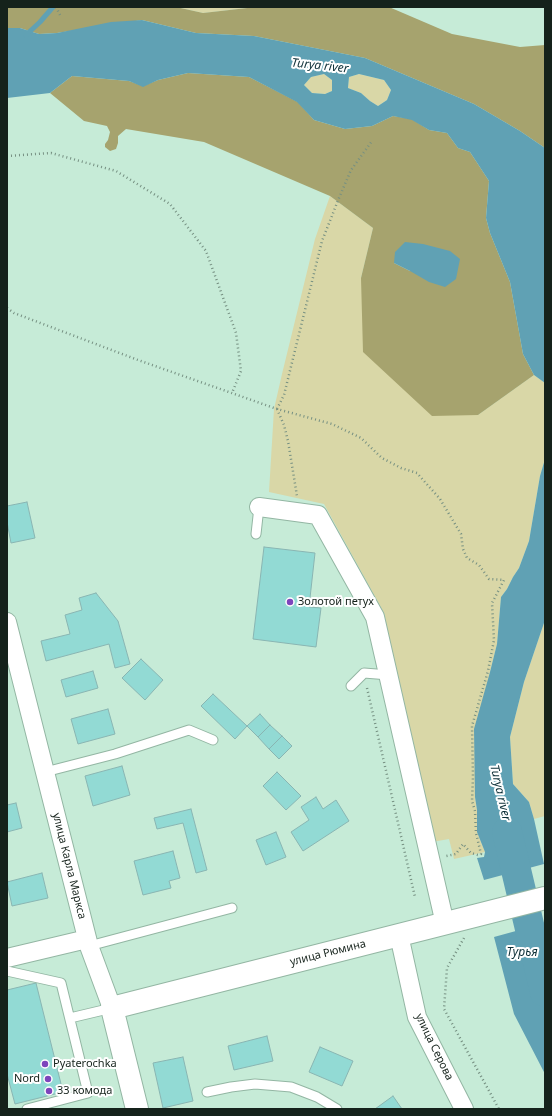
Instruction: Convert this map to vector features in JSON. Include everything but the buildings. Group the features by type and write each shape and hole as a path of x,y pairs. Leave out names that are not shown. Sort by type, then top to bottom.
{"main road":[{"name":"улица Рюмина","path":"112,1008 545,898"},
{"name":"улица Карла Маркса","path":"112,1008 137,1109"}],"street":[{"path":"259,507 318,515 375,617 445,924"},
{"name":"улица Карла Маркса","path":"7,622 88,942 112,1008"},
{"name":"улица Серова","path":"400,935 417,1017 464,1109"},
{"path":"7,958 88,942"}],"lane":[{"path":"256,534 259,507"},
{"path":"351,686 364,673 389,675"},
{"path":"45,772 115,754 188,730 213,740"},
{"path":"88,942 232,908"},
{"path":"7,971 61,983 88,1094 27,1109"},
{"path":"70,1018 112,1008"},
{"path":"207,1092 231,1086 256,1084 291,1087 317,1097 337,1109"}],"path":[{"path":"56,7 60,15"},
{"path":"277,409 284,395 322,241 338,198 351,170 372,141"},
{"path":"7,156 51,153 116,171 170,204 206,250 236,333 241,371 232,393"},
{"path":"7,308 138,360 277,409 332,424 361,438 382,458 401,468 417,473 440,499 461,534 467,558 479,564 489,579 504,580 492,603 494,640 488,671 472,726 472,801 475,811 476,833 482,854 478,855 471,853 463,844 456,854"},
{"path":"277,409 281,416 288,440 297,492 298,512"},
{"path":"364,673 415,896"},
{"path":"464,938 447,968 444,1009 499,1109"}],"shaded area":[{"path":"7,7 176,7 203,13 256,7 389,7 452,34 520,47 545,45 545,148 520,131 474,104 365,58 254,36 196,33 142,20 57,33 39,34 20,28 7,28"},
{"path":"176,7 256,7 203,13"},
{"path":"188,73 249,77 298,102 314,120 345,129 372,126 393,116 412,119 429,130 447,133 458,148 470,152 489,181 486,218 490,233 510,282 523,354 534,375 478,415 432,416 363,352 361,278 373,228 330,196 204,142 126,129 118,136 116,149 110,151 105,147 110,132 107,126 84,121 50,93 72,76 129,81 143,86 158,80","holes":["423,244 410,271 394,263"]},
{"path":"324,74 332,80 332,91 325,94 312,93 304,85 311,77"},
{"path":"359,74 384,80 391,90 387,100 378,106 361,93 348,88 349,77"},
{"path":"330,196 373,228 361,278 478,415 534,375 545,383 545,459 540,476 529,541 519,568 501,597 497,644 490,672 475,774 477,832 485,852 454,859 449,839 432,842 384,613 324,504 269,492 274,409 315,239"},
{"path":"545,620 545,816 534,819 529,802 513,784 510,737 524,682"}],"water":[{"path":"142,20 196,33 254,36 365,58 474,104 520,131 545,148 545,383 534,375 523,354 510,282 490,233 486,218 489,181 470,152 458,148 447,133 429,130 412,120 393,116 372,126 345,129 314,120 297,102 249,77 188,73 158,80 143,87 129,81 72,76 50,93 7,98 7,28 20,28 39,34 57,33 111,22","holes":["324,74 332,80 332,91 325,94 312,93 304,85 311,77","359,74 384,80 391,90 387,100 378,106 361,93 348,88 349,77"]},
{"path":"405,242 423,244 450,251 460,259 456,279 445,287 429,282 394,263 395,252"},
{"path":"545,459 545,620 524,682 510,737 513,784 529,802 544,864 484,880 477,858 484,857 485,852 477,832 474,729 497,644 501,597 519,568 529,541 540,476"},
{"name":"Турья","path":"545,923 545,1074 514,1014 494,937"}],"waterway":[{"path":"26,35 53,7"},
{"name":"Turya river","path":"507,832 545,992"}],"place":[{"name":"Золотой петух","path":"290,602"},
{"name":"Pyaterochka","path":"45,1064"},
{"name":"Nord","path":"48,1079"},
{"name":"33 комода","path":"49,1091"}]}
